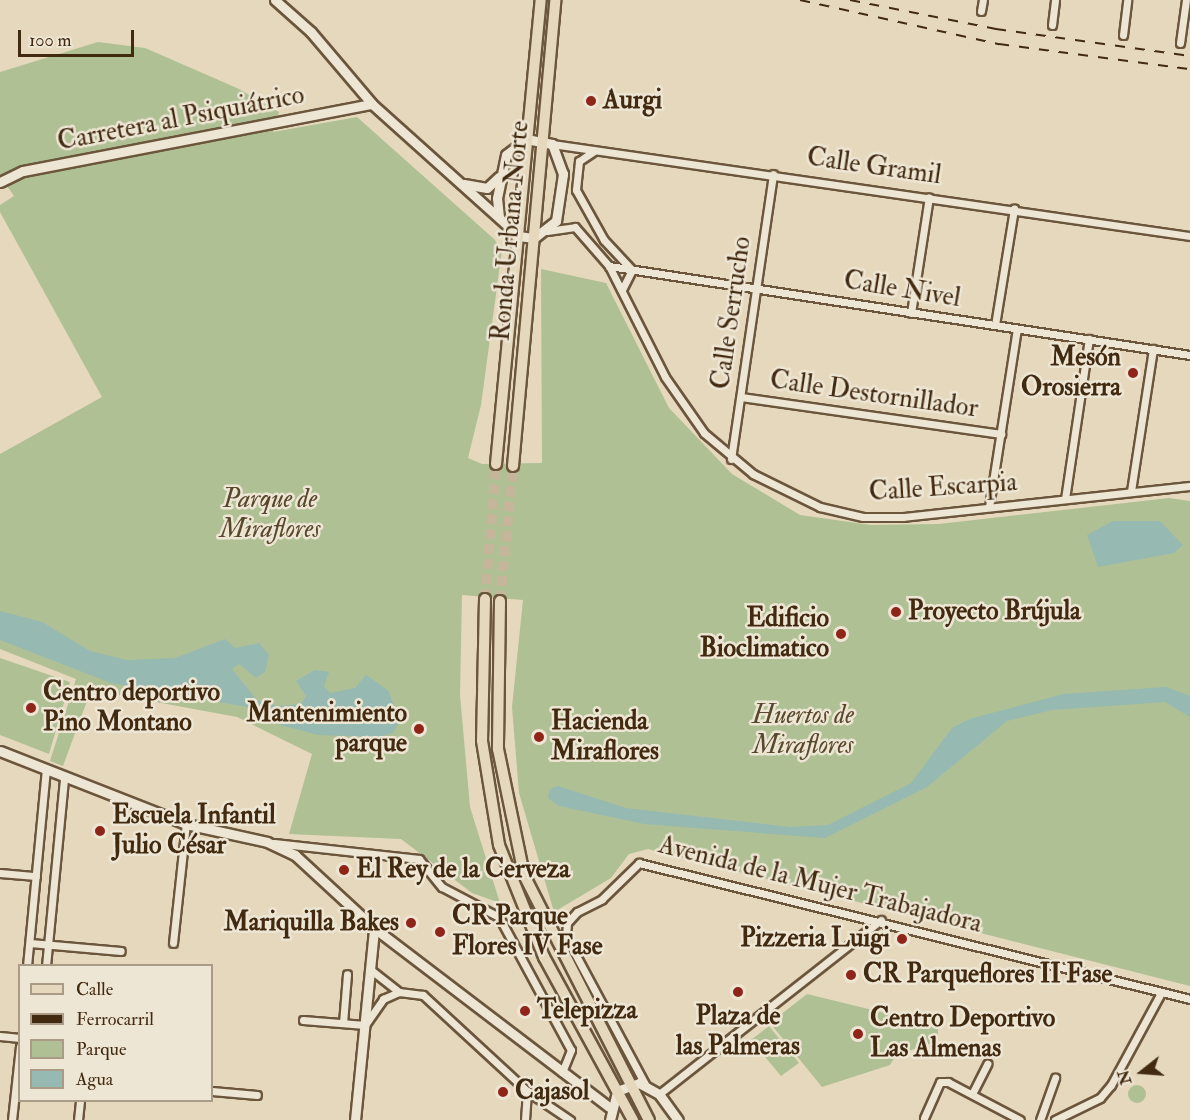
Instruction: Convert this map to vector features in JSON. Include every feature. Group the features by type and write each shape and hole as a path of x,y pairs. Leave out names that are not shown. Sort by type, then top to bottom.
{"main road":[{"name":"Ronda Urbana Norte","path":"496,464 541,0"},
{"name":"Ronda Urbana Norte","path":"513,466 534,238 547,142 555,0"},
{"path":"485,599 482,741 499,845 544,957 633,1120"},
{"path":"500,601 498,748 524,875 649,1120"}],"street":[{"path":"276,0 327,50 372,104 519,236 534,238 547,231 556,221 563,191 562,164 547,142 527,139 506,155 499,177 499,217"},
{"path":"981,11 983,0"},
{"path":"1052,25 1055,0"},
{"path":"1123,35 1127,0"},
{"path":"1180,43 1186,0"},
{"name":"Carretera al Psiquiátrico","path":"0,182 23,171 372,104"},
{"name":"Calle Gramil","path":"547,142 1190,236"},
{"path":"597,150 579,161 576,190 604,240 632,270 621,283 622,294"},
{"name":"Calle Serrucho","path":"731,459 758,289 773,174"},
{"path":"454,180 480,189 499,177"},
{"path":"911,313 929,197"},
{"path":"995,326 1014,209"},
{"name":"Calle Escarpia","path":"547,231 568,224 586,237 609,266 680,401 731,459 777,489 820,507 864,517 1065,500 1190,486"},
{"name":"Calle Nivel","path":"609,266 1190,355"},
{"path":"990,507 1017,329"},
{"path":"1065,500 1089,339"},
{"path":"1131,491 1153,349"},
{"name":"Calle Destornillador","path":"741,397 1001,434"},
{"path":"0,751 46,769 64,779 186,824 267,842 419,859 442,887 499,917 571,1050 562,1072"},
{"path":"27,964 46,769"},
{"path":"46,964 64,779"},
{"path":"174,943 186,824"},
{"path":"267,842 296,855 374,928 609,1107"},
{"name":"Avenida de la Mujer Trabajadora","path":"646,1086 566,937 567,923 577,912 602,899 639,863 881,920 1190,999"},
{"path":"0,873 36,876"},
{"path":"659,1094 881,920"},
{"path":"355,1120 374,928"},
{"path":"30,944 121,951"},
{"path":"371,970 399,992 423,994 527,1091 570,1120"},
{"path":"343,1023 347,974"},
{"path":"365,1025 377,1005 399,992"},
{"path":"1055,1120 1100,1098 1111,1085 1161,993"},
{"path":"303,1020 365,1025"},
{"path":"0,1036 18,1038"},
{"path":"972,1094 987,1064"},
{"path":"12,1120 18,1073"},
{"path":"1040,1120 1055,1078"},
{"path":"924,1118 940,1082 972,1094 1020,1120"},
{"path":"610,1120 609,1107 617,1091 630,1085 646,1086 659,1094 678,1120"},
{"path":"213,1091 257,1095"},
{"path":"525,1120 527,1091"},
{"path":"78,1120 80,1102"}],"green space":[{"name":"Parque de Miraflores","path":"98,42 145,48 237,88 279,112 273,132 357,117 494,239 502,250 481,405 468,458 482,464 542,463 541,269 606,283 669,408 732,474 800,515 871,525 939,524 1169,498 1190,501 1190,986 648,849 629,854 611,878 554,912 519,793 512,707 523,600 462,595 460,695 470,807 500,903 472,893 401,839 289,834 312,754 237,717 91,690 63,766 50,761 76,679 0,649 0,454 102,397 0,212 0,205 14,196 0,176 0,72"},
{"name":"Centro deportivo Pino Montano","path":"0,658 70,682 49,754 0,735"},
{"name":"Centro Deportivo Las Almenas","path":"807,994 938,1026 938,1041 896,1055 890,1065 822,1087 770,1023"},
{"path":"769,1026 799,1063 781,1076 751,1040"},
{"path":"1137,1085 1143,1088 1146,1094 1143,1100 1137,1103 1131,1100 1128,1094 1131,1088"}],"water":[{"path":"1113,521 1160,521 1183,545 1174,553 1098,567 1087,535"},
{"path":"0,611 42,622 90,651 127,660 175,658 225,639 235,648 259,643 269,655 265,672 256,678 239,664 232,669 257,700 277,706 301,704 306,696 296,681 315,670 329,672 324,686 330,693 355,688 366,675 388,690 400,721 393,733 378,737 318,735 280,725 247,707 111,683 0,640"},
{"path":"1166,687 1190,696 1190,717 1165,702 1052,710 1007,721 927,787 825,838 644,824 559,806 548,798 550,789 558,786 626,808 790,827 828,825 911,783 952,728 970,719 1063,694"}],"tunnel":[{"path":"485,599 496,464"},
{"path":"500,601 513,466"}],"railway":[{"path":"800,0 999,44 1190,69"},
{"path":"850,0 996,29 1190,56"}],"place":[{"name":"Aurgi","path":"591,101"},
{"name":"Mesón Orosierra","path":"1133,373"},
{"name":"Proyecto Brújula","path":"896,612"},
{"name":"Edificio Bioclimatico","path":"841,634"},
{"name":"Centro deportivo Pino Montano","path":"31,708"},
{"name":"Mantenimiento parque","path":"419,729"},
{"name":"Hacienda Miraflores","path":"539,737"},
{"name":"Escuela Infantil Julio César","path":"100,831"},
{"name":"El Rey de la Cerveza","path":"344,870"},
{"name":"Mariquilla Bakes","path":"411,923"},
{"name":"CR Parque Flores IV Fase","path":"440,932"},
{"name":"Pizzeria Luigi","path":"902,939"},
{"name":"CR Parqueflores II Fase","path":"851,975"},
{"name":"Plaza de las Palmeras","path":"738,992"},
{"name":"Telepizza","path":"525,1011"},
{"name":"Centro Deportivo Las Almenas","path":"858,1034"},
{"name":"Cajasol","path":"503,1092"}],"park label":[{"name":"Huertos de Miraflores","path":"803,731"}]}
